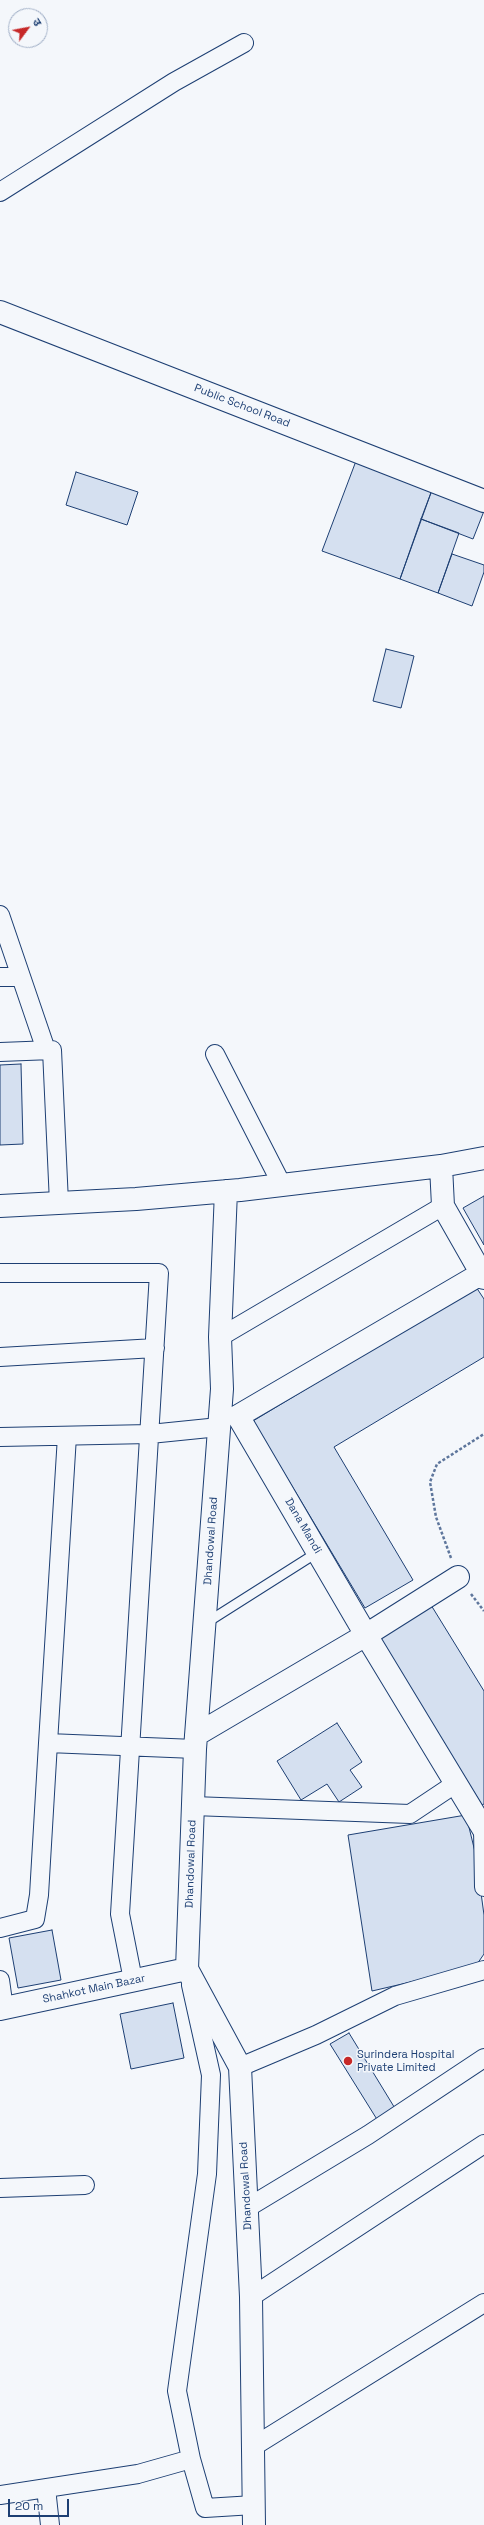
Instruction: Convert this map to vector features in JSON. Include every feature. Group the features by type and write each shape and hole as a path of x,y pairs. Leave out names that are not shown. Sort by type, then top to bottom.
{"street":[{"path":"0,192 174,82 244,43"},
{"name":"Public School Road","path":"0,312 484,501"},
{"path":"0,915 19,977 46,1050"},
{"path":"0,978 19,977"},
{"path":"0,1052 52,1050 58,1203"},
{"path":"215,1054 282,1184"},
{"path":"0,1206 226,1191 441,1166 484,1158"},
{"path":"238,1416 483,1274 443,1206 441,1166"},
{"name":"Dhandowal Road","path":"226,1191 220,1337 222,1389 196,1742 187,1969 240,2067 250,2297 251,2448 254,2515"},
{"path":"220,1337 443,1206"},
{"path":"0,1274 159,1273 120,1914 133,1980"},
{"path":"0,1357 155,1348"},
{"name":"Dana Mandi","path":"222,1389 366,1635"},
{"path":"0,1437 150,1434 219,1427"},
{"path":"0,1928 35,1919 38,1895 67,1436"},
{"path":"48,1744 130,1746 196,1742 458,1577"},
{"path":"366,1635 455,1784 482,1822 484,1887"},
{"path":"193,1806 410,1814 455,1784"},
{"path":"187,1969 211,2075 207,2174 177,2391 191,2460 205,2508 254,2515"},
{"name":"Shahkot Main Bazar","path":"2,2009 187,1969"},
{"path":"240,2067 316,2035 395,1996 484,1970"},
{"path":"0,1980 2,2009"},
{"path":"247,2208 368,2135 484,2058"},
{"path":"250,2297 484,2144"},
{"path":"0,2188 85,2185"},
{"path":"251,2448 484,2303"},
{"path":"0,2495 138,2474 191,2460"},
{"path":"46,2488 50,2525"}],"lane":[{"path":"205,1623 318,1552"}],"path":[{"path":"458,1577 436,1517 430,1482 438,1464 484,1434"}],"building":[{"path":"356,461 432,490 400,579 322,551"},
{"path":"76,472 138,492 127,525 66,505"},
{"path":"432,490 484,511 473,539 421,519"},
{"path":"421,519 459,533 438,593 400,579"},
{"path":"452,554 484,565 484,572 472,606 438,593"},
{"path":"386,649 414,656 401,708 373,701"},
{"path":"21,1064 23,1144 0,1145 0,1065"},
{"path":"484,1196 484,1245 463,1208"},
{"path":"476,1287 484,1299 484,1357 334,1447 413,1580 365,1608 253,1421"},
{"path":"431,1605 484,1691 484,1804 482,1805 379,1638"},
{"path":"337,1723 362,1762 350,1770 362,1787 339,1802 327,1784 301,1800 277,1761"},
{"path":"466,1815 476,1856 484,1915 484,1954 475,1967 372,1991 348,1835"},
{"path":"52,1930 61,1980 18,1988 9,1938"},
{"path":"173,2003 184,2058 131,2069 120,2014"},
{"path":"349,2033 396,2110 378,2121 330,2044"}],"place":[{"name":"Surindera Hospital Private Limited","path":"348,2061"}]}
